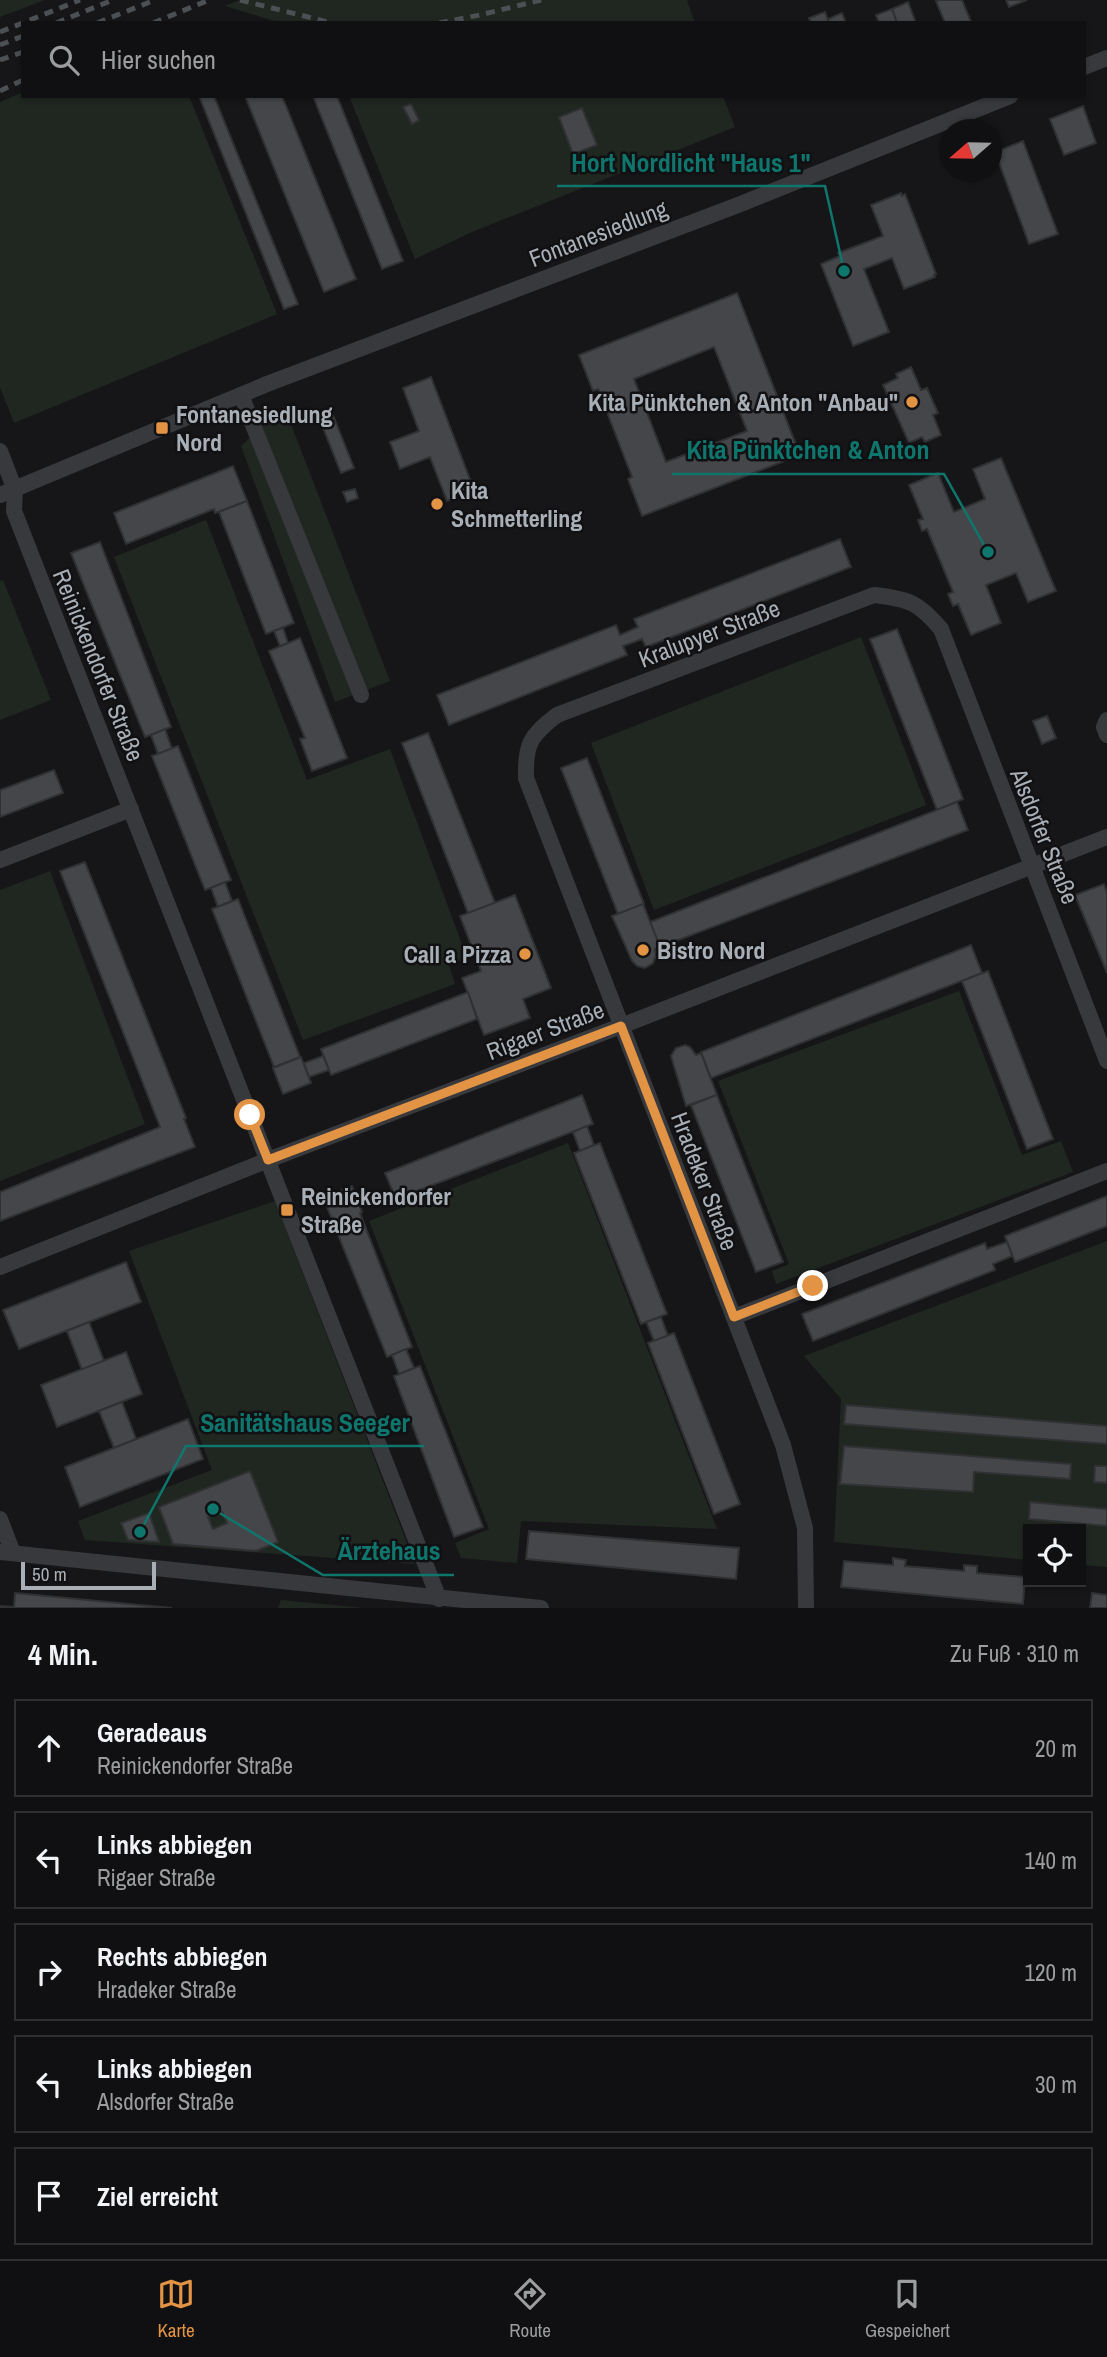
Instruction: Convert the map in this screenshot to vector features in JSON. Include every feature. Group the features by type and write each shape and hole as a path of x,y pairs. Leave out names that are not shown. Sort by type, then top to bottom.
{"street":[{"path":"1086,66 1107,58"},
{"name":"Fontanesiedlung","path":"7,492 242,395 738,205 1005,98"},
{"path":"242,395 361,695"},
{"path":"0,451 7,492"},
{"name":"Reinickendorfer Straße","path":"7,492 439,1598"},
{"name":"Kralupyer Straße","path":"526,778 525,752 539,729 557,715 874,595 903,598 925,610 941,629"},
{"name":"Alsdorfer Straße","path":"941,629 1107,1061"},
{"path":"1107,720 1104,727 1107,735"},
{"name":"Hradeker Straße","path":"526,778 783,1445 805,1528 806,1608"},
{"path":"0,860 131,809"},
{"name":"Rigaer Straße","path":"0,1267 268,1160 1107,837"},
{"path":"734,1317 1107,1171"},
{"path":"0,1519 7,1553 541,1608"}],"shaded area":[{"path":"0,0 45,0 0,17"},
{"path":"240,0 689,0 687,1 694,21 274,21 225,6"},
{"path":"21,93 21,98 190,98 277,314 14,423 0,387 0,102"},
{"path":"350,98 724,98 735,127 472,232 415,259"},
{"path":"284,406 390,681 335,702 241,446"},
{"path":"206,520 307,780 390,749 467,958 449,965 455,984 303,1040 114,557"},
{"path":"3,580 51,700 0,720 0,581"},
{"path":"861,637 926,805 654,910 591,743"},
{"path":"50,871 145,1124 0,1181 0,890"},
{"path":"959,991 1022,1155 1061,1141 1073,1172 776,1284 772,1271 789,1264 718,1081"},
{"path":"568,1143 717,1529 521,1521 517,1563 461,1558 455,1543 489,1529 369,1221"},
{"path":"275,1201 415,1564 85,1540 78,1521 212,1470 129,1251"},
{"path":"1107,1241 1107,1567 1086,1565 1086,1524 1023,1524 1023,1560 834,1542 841,1399 804,1356"},
{"path":"281,1600 364,1608 278,1608"}],"building":[{"path":"962,0 971,21 944,21 936,1"},
{"path":"1006,0 1027,0 1009,7"},
{"path":"908,2 915,21 896,21 892,9"},
{"path":"892,9 896,21 878,21 876,15"},
{"path":"825,12 828,21 810,21 809,18"},
{"path":"842,13 845,21 828,21"},
{"path":"200,98 215,98 298,304 284,309"},
{"path":"246,98 283,98 356,279 324,292"},
{"path":"314,98 338,98 403,261 382,269"},
{"path":"411,104 419,120 412,124 403,107"},
{"path":"1083,106 1096,143 1064,155 1050,119"},
{"path":"582,108 597,145 573,154 559,117"},
{"path":"1023,141 1058,234 1029,244 1002,171 1002,149"},
{"path":"901,193 902,196 905,194 936,274 935,277 904,289 892,258 864,269 889,332 853,346 821,264 840,256 838,253 883,236 871,205"},
{"path":"737,293 800,455 642,516 628,479 632,477 598,389 593,391 579,355","holes":["714,347 747,431 666,462 634,379"]},
{"name":"Kita Pünktchen & Anton \"Anbau\"","path":"911,367 921,390 927,388 938,413 933,415 941,435 925,442 922,437 909,443 883,385 898,378 896,374"},
{"path":"431,377 474,490 447,501 430,457 400,469 390,442 419,431 403,388"},
{"path":"333,415 354,468 341,473 320,420"},
{"path":"1001,458 1056,591 1028,602 1016,573 986,585 1001,623 971,635 958,604 953,606 948,594 953,592 927,529 922,531 918,520 923,519 909,485 938,473 954,512 985,499 973,469"},
{"path":"233,466 247,501 215,513 214,509 126,544 114,513"},
{"path":"355,489 358,498 347,502 343,492"},
{"path":"247,501 294,623 266,634 219,512"},
{"path":"840,539 851,567 646,647 642,639 623,646 627,655 449,725 437,695 616,625 620,635 638,627 634,619"},
{"path":"100,542 171,727 145,737 71,553"},
{"path":"283,628 288,643 280,646 274,631"},
{"path":"897,629 963,799 937,810 870,639"},
{"path":"300,638 347,758 312,771 300,739 305,738 269,651"},
{"path":"1047,716 1056,738 1042,744 1033,721"},
{"path":"165,729 172,749 158,754 151,735"},
{"path":"428,733 495,903 468,913 402,743"},
{"path":"178,746 231,880 205,890 152,756"},
{"path":"587,758 644,904 618,914 561,768"},
{"path":"54,770 63,793 0,817 0,790"},
{"path":"957,802 968,830 660,947 650,922"},
{"path":"85,862 195,1147 0,1221 0,1192 160,1127 60,871"},
{"path":"225,882 232,901 218,907 211,888"},
{"path":"1104,884 1107,892 1107,973 1075,895"},
{"path":"515,895 551,988 523,999 530,1018 484,1035 462,978 481,971 460,916"},
{"path":"238,899 300,1057 274,1067 212,909"},
{"path":"643,904 660,947 655,949 653,963 645,968 632,961 612,916"},
{"path":"971,945 982,973 711,1078 701,1052"},
{"path":"988,971 1053,1139 1027,1149 962,981"},
{"path":"468,992 477,1019 331,1075 321,1049"},
{"path":"685,1045 696,1055 701,1053 717,1095 686,1106 671,1056 676,1048"},
{"path":"323,1056 329,1070 309,1077 304,1063"},
{"path":"301,1057 311,1083 283,1094 273,1068"},
{"path":"582,1095 593,1124 396,1199 385,1173"},
{"path":"717,1095 783,1262 756,1272 691,1105"},
{"path":"587,1126 594,1145 580,1151 573,1132"},
{"path":"600,1143 667,1314 641,1324 574,1153"},
{"path":"352,1186 412,1347 387,1357 323,1197"},
{"path":"1107,1196 1107,1226 1015,1262 1005,1236"},
{"path":"1007,1242 1012,1256 993,1264 995,1270 813,1341 802,1314 985,1243 987,1249"},
{"path":"126,1262 141,1302 19,1349 3,1310"},
{"path":"661,1317 668,1336 654,1341 646,1322"},
{"path":"89,1322 104,1361 82,1370 67,1331"},
{"path":"674,1333 740,1504 714,1514 648,1343"},
{"path":"406,1349 414,1368 399,1374 392,1355"},
{"path":"126,1352 142,1394 57,1427 41,1385"},
{"path":"420,1366 483,1527 454,1537 394,1376"},
{"path":"122,1402 136,1439 114,1448 99,1411"},
{"path":"846,1405 1107,1426 1107,1444 844,1424"},
{"path":"188,1419 203,1459 80,1507 65,1467"},
{"path":"844,1446 1071,1464 1070,1479 974,1472 973,1492 840,1484"},
{"path":"1095,1466 1107,1466 1107,1483 1094,1482"},
{"path":"250,1471 278,1542 256,1551 173,1544 159,1507","holes":["222,1512 227,1523 213,1529 208,1517"]},
{"path":"1030,1502 1107,1509 1107,1526 1029,1519"},
{"path":"149,1513 159,1542 128,1540 121,1523"},
{"path":"529,1531 739,1548 736,1579 526,1559"},
{"path":"893,1558 906,1560 905,1566 964,1571 964,1565 977,1566 977,1573 1023,1577 1023,1604 841,1587 844,1561 893,1565"},
{"path":"15,1593 172,1608 0,1608 14,1607"},
{"path":"1092,1593 1107,1595 1107,1608 1090,1608"}],"railway":[{"path":"28,21 80,0"},
{"path":"61,21 113,0"},
{"path":"102,21 155,0"},
{"path":"158,21 209,0"},
{"path":"240,0 324,21"},
{"path":"449,21 541,0"},
{"path":"0,32 21,24"},
{"path":"0,45 21,37"},
{"path":"0,60 21,53"},
{"path":"0,91 21,81"}],"place":[{"name":"Hort Nordlicht \"Haus 1\"","path":"844,271"},
{"name":"Kita Pünktchen & Anton \"Anbau\"","path":"912,402"},
{"name":"Fontanesiedlung Nord","path":"162,428"},
{"name":"Kita Schmetterling","path":"437,504"},
{"name":"Kita Pünktchen & Anton","path":"988,552"},
{"name":"Bistro Nord","path":"643,950"},
{"name":"Call a Pizza","path":"525,954"},
{"name":"Reinickendorfer Straße","path":"287,1210"},
{"name":"Ärztehaus","path":"213,1509"},
{"name":"Sanitätshaus Seeger","path":"140,1532"}],"route":[{"path":"250,1115 268,1160 621,1026 734,1317 813,1286"}]}
